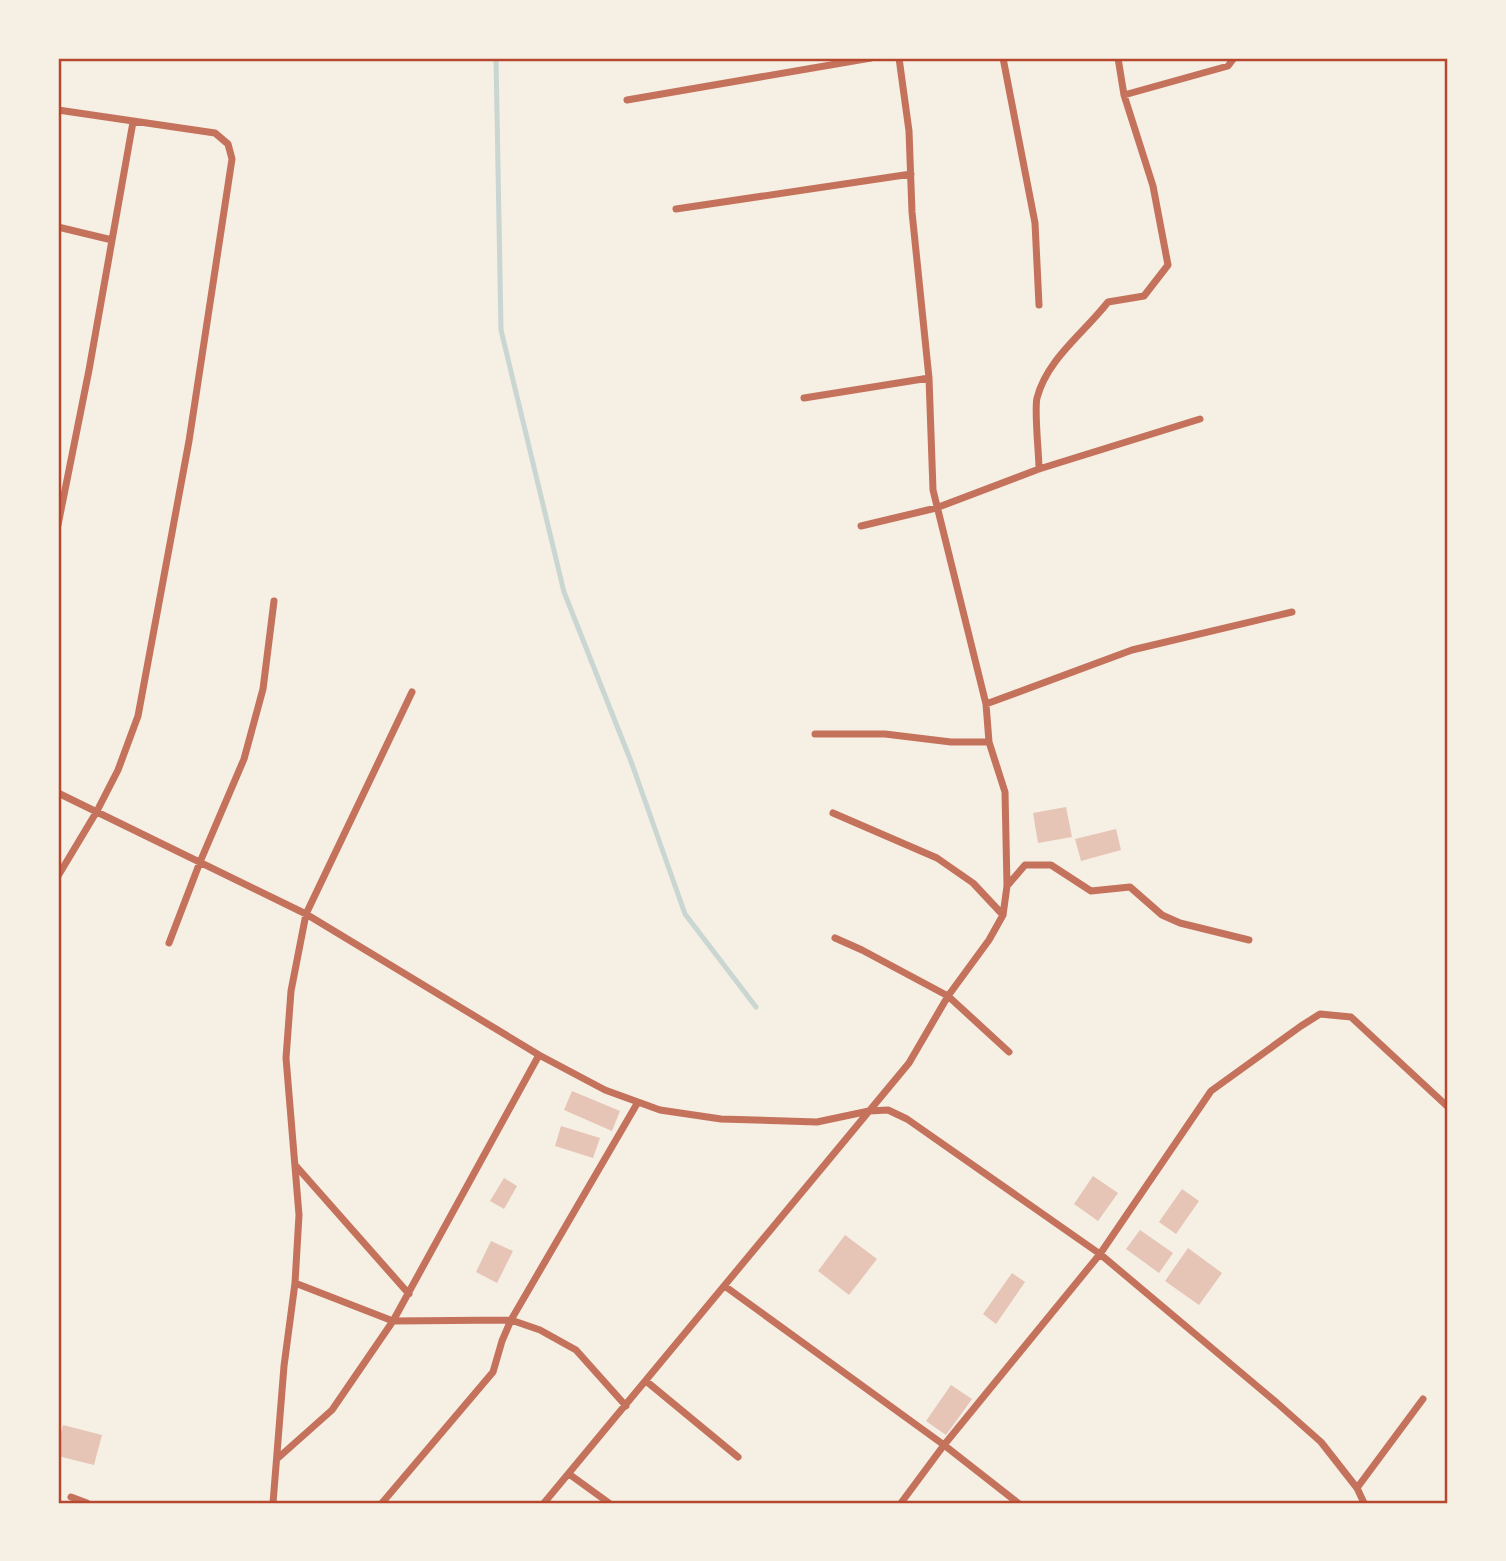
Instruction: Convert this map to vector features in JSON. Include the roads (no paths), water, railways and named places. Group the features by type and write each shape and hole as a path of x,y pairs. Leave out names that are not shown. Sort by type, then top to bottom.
{"street":[{"path":"627,100 871,58"},
{"path":"544,1503 726,1287 909,1063 948,996 989,940 1003,915 1007,886 1005,792 989,742 986,704 933,490 929,378 912,212 909,131 899,58"},
{"path":"1003,58 1035,223 1039,305"},
{"path":"1039,470 1036,401 1048,369 1108,302 1144,296 1168,265 1153,186 1124,95 1118,58"},
{"path":"1124,95 1228,66 1234,58"},
{"path":"58,110 215,133 228,144 232,159 189,441 138,716 118,770 58,876"},
{"path":"58,526 133,122"},
{"path":"676,209 911,174"},
{"path":"58,226 112,240"},
{"path":"804,398 929,378"},
{"path":"861,526 936,508 1039,470 1200,419"},
{"path":"169,943 244,759 263,689 274,601"},
{"path":"986,704 1132,650 1292,612"},
{"path":"273,1503 284,1366 295,1283 299,1215 286,1058 291,991 306,914 412,692"},
{"path":"815,734 885,734 951,742 989,742"},
{"path":"58,793 306,914 539,1055 605,1090 660,1110 721,1119 817,1122 869,1111 888,1110 907,1119 1100,1254 1321,1442 1357,1488 1364,1503"},
{"path":"833,813 937,858 973,883 1003,915"},
{"path":"1007,886 1026,865 1051,865 1091,891 1130,887 1162,915 1180,923 1250,940"},
{"path":"835,938 948,996 1009,1052"},
{"path":"901,1503 944,1445 1100,1254 1212,1091 1320,1014 1351,1017 1448,1107"},
{"path":"278,1458 332,1410 393,1321 539,1055"},
{"path":"382,1503 493,1372 511,1320 638,1102"},
{"path":"295,1166 408,1294"},
{"path":"295,1283 393,1321 511,1320 540,1330 576,1350 626,1406"},
{"path":"726,1287 944,1445 1018,1503"},
{"path":"646,1381 738,1457"},
{"path":"1357,1488 1423,1399"},
{"path":"569,1474 609,1503"},
{"path":"71,1497 88,1503"}],"waterway":[{"path":"496,58 501,330 564,592 632,764 685,914 756,1007"}]}
